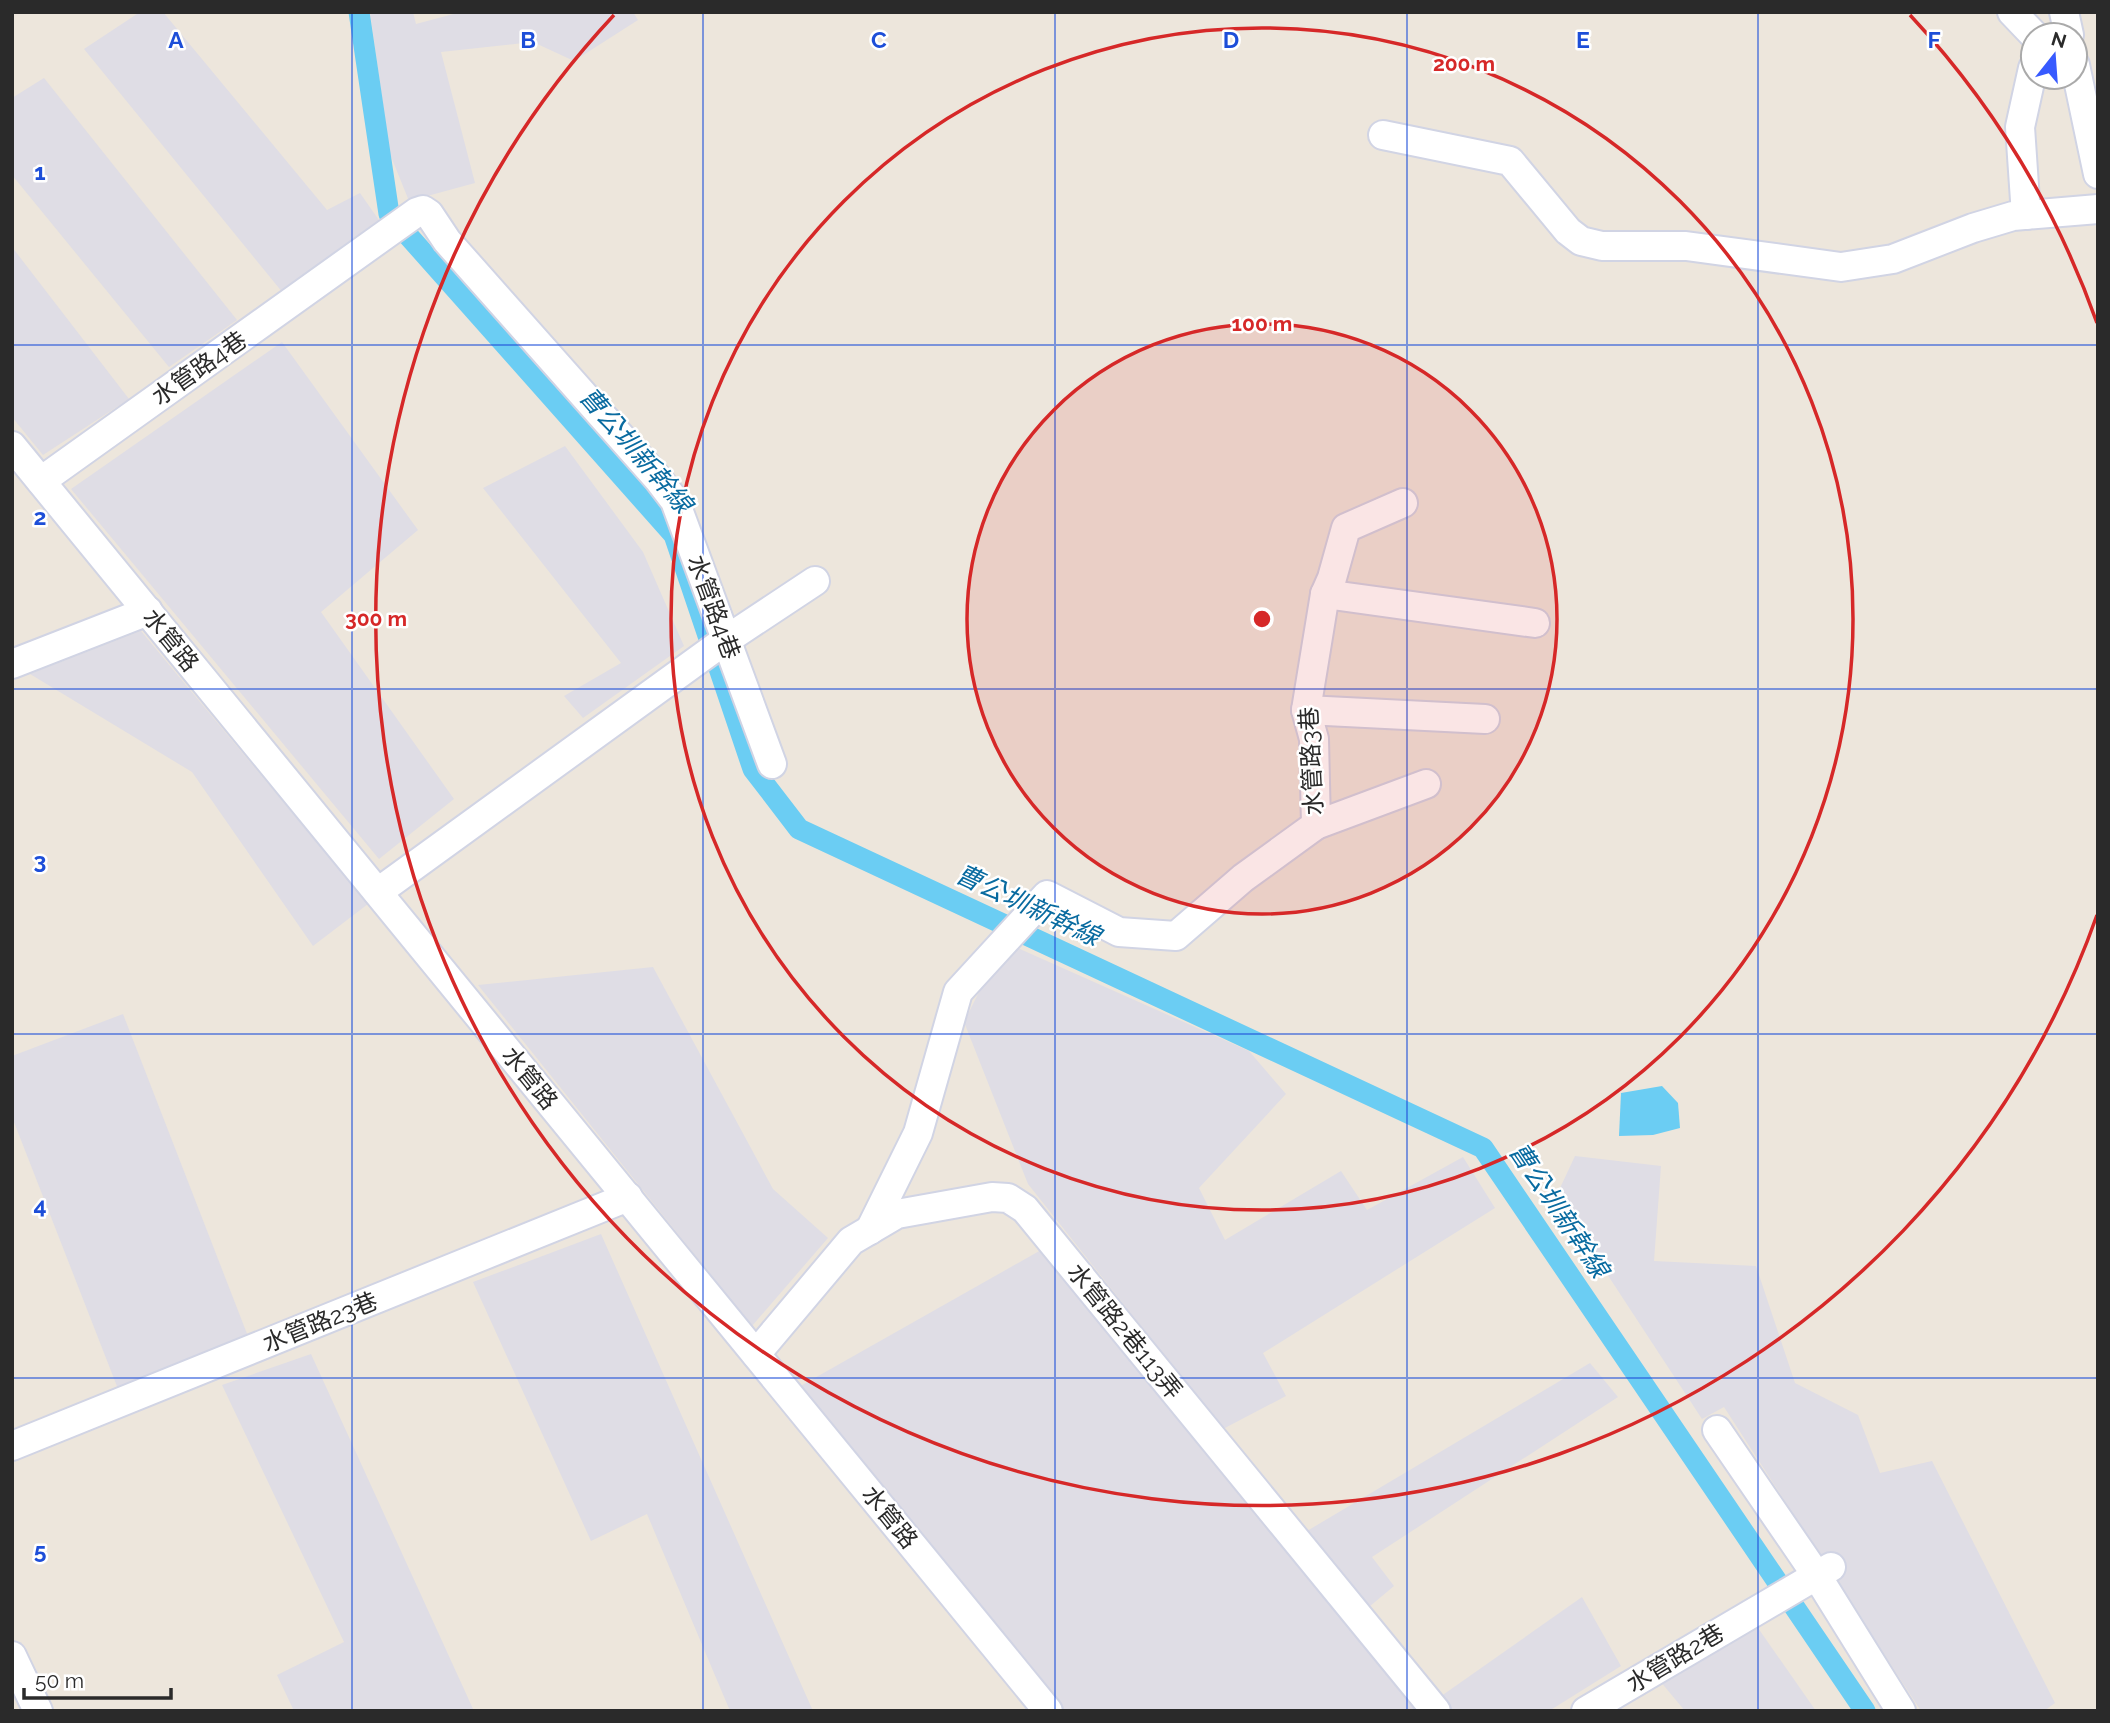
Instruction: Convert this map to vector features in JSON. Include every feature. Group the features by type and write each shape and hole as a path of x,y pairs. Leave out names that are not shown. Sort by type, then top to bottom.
{"street":[{"path":"2026,215 2020,127 2028,91"},
{"path":"2080,91 2098,174"},
{"path":"1383,135 1510,161 1568,231 1581,241 1602,246 1686,246 1841,267 1893,259 2012,216 2098,209"},
{"name":"水管路4巷","path":"41,481 417,212 423,211 429,214 465,261 660,480 675,501 724,643 772,764"},
{"name":"水管路","path":"12,446 756,1354 1041,1709"},
{"name":"水管路3巷","path":"870,1230 918,1133 958,992 1047,895 1119,932 1175,936 1243,878 1316,825 1314,739 1306,710 1325,594 1346,528 1403,503"},
{"name":"水管路4巷","path":"378,892 697,661 815,581"},
{"path":"1325,594 1535,623"},
{"path":"12,664 148,611"},
{"path":"1306,710 1485,719"},
{"path":"1316,825 1426,784"},
{"name":"水管路23巷","path":"12,1446 628,1197"},
{"name":"水管路2巷113弄","path":"756,1354 851,1241 897,1214 992,1198 1008,1198 1025,1209 1436,1711"},
{"path":"1717,1430 1818,1575 1901,1711"},
{"name":"水管路2巷","path":"1599,1708 1818,1575"},
{"path":"12,1656 38,1711"}],"shaded area":[{"path":"140,12 163,12 327,210 360,193 381,223 283,293 84,49"},
{"path":"370,12 413,12 416,24 461,12 633,12 638,20 574,61 533,42 441,52 475,183 409,201 390,154"},
{"path":"44,78 237,320 169,367 12,175 12,98"},
{"path":"12,247 129,399 43,455 12,417"},
{"path":"282,342 418,530 321,612 454,799 379,859 71,489"},
{"path":"565,446 643,552 684,646 583,718 564,696 621,663 483,488"},
{"path":"141,631 368,904 313,946 192,772 30,674"},
{"path":"1004,942 1249,1051 1286,1094 1199,1188 1225,1240 1341,1171 1367,1210 1463,1157 1495,1208 1263,1353 1286,1396 1223,1429 1028,1184 964,1022"},
{"path":"653,967 773,1189 828,1238 752,1326 478,985"},
{"path":"123,1014 251,1344 120,1394 12,1117 12,1056"},
{"path":"1575,1156 1661,1166 1654,1261 1756,1266 1795,1383 1858,1415 1880,1473 1932,1461 2055,1703 2044,1711 1921,1711 1724,1407 1702,1419 1588,1245 1553,1203"},
{"path":"601,1234 813,1711 730,1711 647,1514 591,1541 473,1282"},
{"path":"1041,1250 1423,1711 1064,1711 797,1388"},
{"path":"311,1354 474,1711 294,1711 277,1675 344,1642 222,1385"},
{"path":"1590,1363 1618,1397 1372,1557 1394,1586 1369,1607 1307,1531"},
{"path":"1582,1597 1621,1666 1549,1711 1447,1711 1437,1699"},
{"path":"1758,1628 1816,1711 1685,1711 1660,1681"}],"water":[{"path":"1662,1086 1678,1103 1680,1128 1653,1135 1619,1136 1621,1093"}],"waterway":[{"name":"曹公圳新幹線","path":"359,12 389,214 674,535 753,769 799,829 1483,1148 1865,1711"}]}
